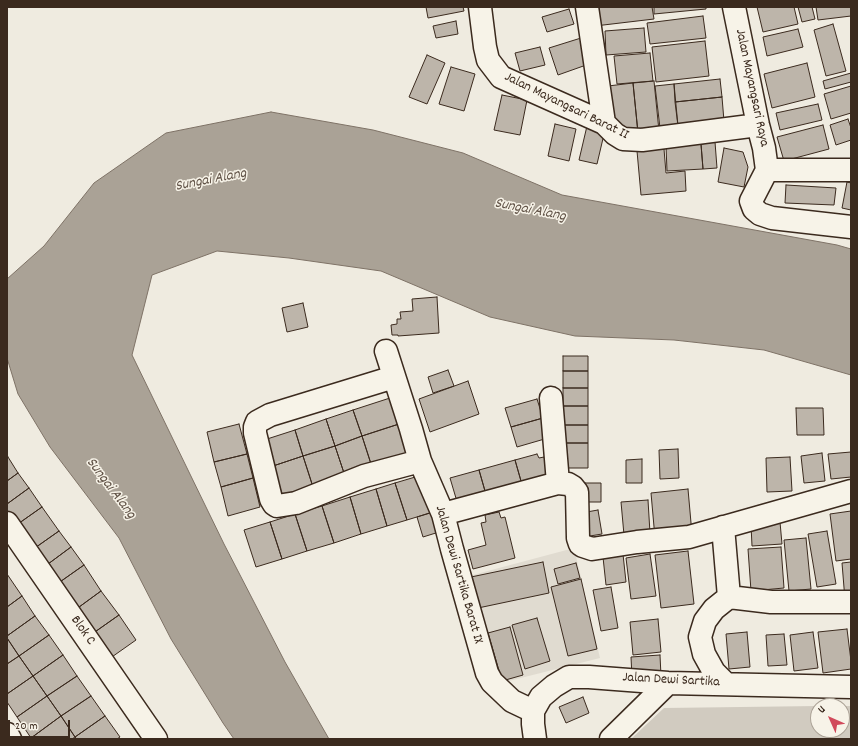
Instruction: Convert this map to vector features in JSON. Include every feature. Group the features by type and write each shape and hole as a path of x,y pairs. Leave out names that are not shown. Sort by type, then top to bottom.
{"street":[{"name":"Jalan Mayangsari Barat II","path":"480,7 488,60 501,77 604,123 615,134 624,139 642,140 758,125"},
{"path":"586,7 604,123"},
{"name":"Jalan Mayangsari Raya","path":"734,7 764,148 767,170"},
{"path":"851,170 767,170 751,201 754,210 760,214 772,218 851,227"},
{"name":"Jalan Dewi Sartika Barat IX","path":"386,351 420,462 443,514 487,673 492,682 512,701 533,711"},
{"path":"394,377 270,414 257,422 255,433 271,499 277,506 296,503 364,476 420,462"},
{"path":"551,398 558,483"},
{"path":"443,514 558,483 568,484 577,492 578,538 580,544 592,549 637,542 689,537 851,491"},
{"name":"Blok C","path":"7,523 156,739"},
{"path":"723,528 729,597"},
{"path":"726,684 714,672 704,654 700,637 705,621 714,609 729,597 771,602 851,602"},
{"name":"Jalan Dewi Sartika","path":"533,711 540,697 569,677 589,677 668,683 851,687"},
{"path":"611,739 668,683"},
{"path":"533,711 535,739"},
{"path":"7,734 10,739"}],"shaded area":[{"path":"574,548 600,658 497,684 469,576"},
{"path":"810,706 810,738 850,738 851,706 851,739 631,739 664,708"}],"water":[{"name":"Sungai Alang","path":"271,112 373,130 463,153 562,195 837,245 851,249 851,375 764,350 674,340 575,336 490,317 381,271 289,258 217,251 152,275 132,355 224,544 285,662 329,739 234,739 171,639 119,538 50,447 18,394 7,358 7,279 44,246 94,183 166,133"}],"building":[{"path":"426,7 463,7 464,11 428,18"},
{"path":"652,7 654,19 595,26 596,8"},
{"path":"654,7 706,7 706,9 654,14"},
{"path":"757,7 794,7 798,24 763,32"},
{"path":"798,7 812,7 815,19 802,22"},
{"path":"816,7 851,7 851,16 818,20"},
{"path":"569,9 574,24 547,32 542,17"},
{"path":"703,16 706,38 650,44 647,23"},
{"path":"456,21 458,34 436,38 433,26"},
{"path":"833,24 846,71 826,76 814,30"},
{"path":"644,28 646,52 606,55 605,31"},
{"path":"798,29 803,47 767,56 763,37"},
{"path":"581,38 589,64 558,75 549,48"},
{"path":"705,41 709,76 656,82 652,47"},
{"path":"540,47 545,65 520,71 515,53"},
{"path":"650,53 653,81 617,84 614,56"},
{"path":"427,55 445,63 427,104 409,97"},
{"path":"807,63 815,97 772,108 764,74"},
{"path":"451,67 475,74 464,111 439,104"},
{"path":"851,73 851,82 825,89 823,81"},
{"path":"720,79 722,97 675,102 674,84"},
{"path":"654,81 659,131 638,133 633,83"},
{"path":"633,83 638,133 611,123 608,86"},
{"path":"674,84 678,126 660,128 655,86"},
{"path":"851,86 851,113 831,119 824,94"},
{"path":"502,95 527,100 520,135 494,130"},
{"path":"722,97 724,121 678,126 675,102"},
{"path":"818,104 822,120 780,130 776,113"},
{"path":"848,119 851,128 851,140 836,145 830,125"},
{"path":"555,124 576,129 569,161 548,156"},
{"path":"823,125 829,149 784,161 777,137"},
{"path":"587,126 605,130 597,164 579,160"},
{"path":"715,142 717,168 703,169 701,144"},
{"path":"701,144 703,169 667,171 666,146"},
{"path":"724,148 743,152 748,167 744,187 718,182"},
{"path":"664,149 666,173 685,171 686,191 641,195 637,151"},
{"path":"847,182 851,183 851,210 842,208"},
{"path":"786,185 836,188 834,205 785,203"},
{"path":"437,297 439,333 398,336 392,335 391,325 397,324 397,319 401,319 400,312 413,311 412,299"},
{"path":"303,303 308,327 287,332 282,308"},
{"path":"563,356 588,356 588,371 563,371"},
{"path":"448,370 454,386 433,393 428,377"},
{"path":"563,371 588,371 588,388 563,388"},
{"path":"468,381 479,414 430,432 419,399"},
{"path":"563,388 588,388 588,406 563,406"},
{"path":"390,398 399,424 362,436 353,410"},
{"path":"537,399 543,418 511,427 505,408"},
{"path":"563,406 588,406 588,425 563,425"},
{"path":"796,408 823,408 824,435 797,435"},
{"path":"353,410 362,436 335,446 326,419"},
{"path":"543,418 548,438 517,447 511,427"},
{"path":"326,419 335,446 303,456 295,430"},
{"path":"239,424 247,454 214,462 207,432"},
{"path":"399,424 409,455 372,467 362,436"},
{"path":"563,425 588,425 588,443 563,443"},
{"path":"295,430 303,456 273,466 264,440"},
{"path":"362,436 372,467 345,476 335,446"},
{"path":"563,443 588,443 588,468 563,468"},
{"path":"335,446 345,476 313,487 303,456"},
{"path":"678,449 679,478 660,479 659,450"},
{"path":"851,452 851,477 831,479 828,454"},
{"path":"822,453 825,481 804,483 801,456"},
{"path":"247,454 253,478 221,487 214,462"},
{"path":"537,454 539,458 544,457 549,474 523,488 515,460"},
{"path":"303,456 313,487 283,497 273,466"},
{"path":"8,457 18,473 7,481 7,458"},
{"path":"790,457 792,491 767,492 766,458"},
{"path":"642,459 642,483 626,483 626,460"},
{"path":"515,460 523,488 487,498 479,470"},
{"path":"479,470 487,498 458,505 450,478"},
{"path":"18,473 29,488 7,504 7,481"},
{"path":"422,475 433,512 407,520 395,483"},
{"path":"253,478 260,507 228,516 221,487"},
{"path":"395,483 407,520 387,526 376,489"},
{"path":"585,483 601,483 601,502 585,502"},
{"path":"29,488 42,507 15,526 7,514 7,504"},
{"path":"376,489 387,526 361,534 350,497"},
{"path":"688,489 692,534 655,538 651,493"},
{"path":"350,497 361,534 334,543 322,506"},
{"path":"648,500 650,533 624,535 621,502"},
{"path":"322,506 334,543 307,551 295,514"},
{"path":"42,507 59,531 32,550 15,526"},
{"path":"598,510 602,534 584,537 581,513"},
{"path":"851,511 851,559 836,561 830,514"},
{"path":"433,512 439,532 423,537 417,517"},
{"path":"499,512 501,518 505,517 515,558 473,569 468,550 486,545 481,523 486,522 485,515"},
{"path":"295,514 307,551 282,559 270,522"},
{"path":"270,522 282,559 256,567 244,530"},
{"path":"780,522 782,544 752,546 751,525"},
{"path":"59,531 71,547 44,567 32,550"},
{"path":"827,531 836,584 817,587 808,534"},
{"path":"806,538 811,589 789,591 784,540"},
{"path":"622,545 626,582 606,585 602,548"},
{"path":"71,547 84,565 57,584 44,567"},
{"path":"781,547 784,588 751,591 748,549"},
{"path":"688,551 694,604 661,608 655,555"},
{"path":"650,554 656,596 631,599 626,558"},
{"path":"543,562 549,593 478,608 471,577"},
{"path":"851,562 851,600 845,600 842,563"},
{"path":"576,563 580,578 558,584 554,569"},
{"path":"84,565 101,591 75,610 57,584"},
{"path":"7,574 22,596 7,607"},
{"path":"581,579 597,649 568,656 551,587"},
{"path":"611,587 618,628 601,631 593,590"},
{"path":"101,591 119,615 92,634 75,610"},
{"path":"22,596 35,616 7,636 7,607"},
{"path":"119,615 136,640 109,659 92,634"},
{"path":"35,616 49,635 19,656 7,636"},
{"path":"537,618 550,661 525,669 512,625"},
{"path":"658,619 661,652 633,655 630,622"},
{"path":"510,627 523,675 502,681 488,633"},
{"path":"847,629 851,669 823,673 818,632"},
{"path":"747,632 750,667 729,669 726,634"},
{"path":"813,632 818,668 794,671 790,635"},
{"path":"784,634 787,665 768,666 766,635"},
{"path":"49,635 63,655 33,676 19,656"},
{"path":"7,638 19,656 7,664"},
{"path":"63,655 77,676 47,696 33,676"},
{"path":"660,655 661,676 632,678 631,657"},
{"path":"19,656 33,676 7,694 7,664"},
{"path":"33,676 47,696 17,717 7,702 7,694"},
{"path":"77,676 91,696 61,716 47,696"},
{"path":"47,696 61,716 31,738 17,717"},
{"path":"91,696 105,716 75,737 61,716"},
{"path":"583,697 589,713 566,723 559,707"},
{"path":"61,716 75,737 72,739 31,738"},
{"path":"105,716 120,737 117,739 77,739 75,737"}]}
